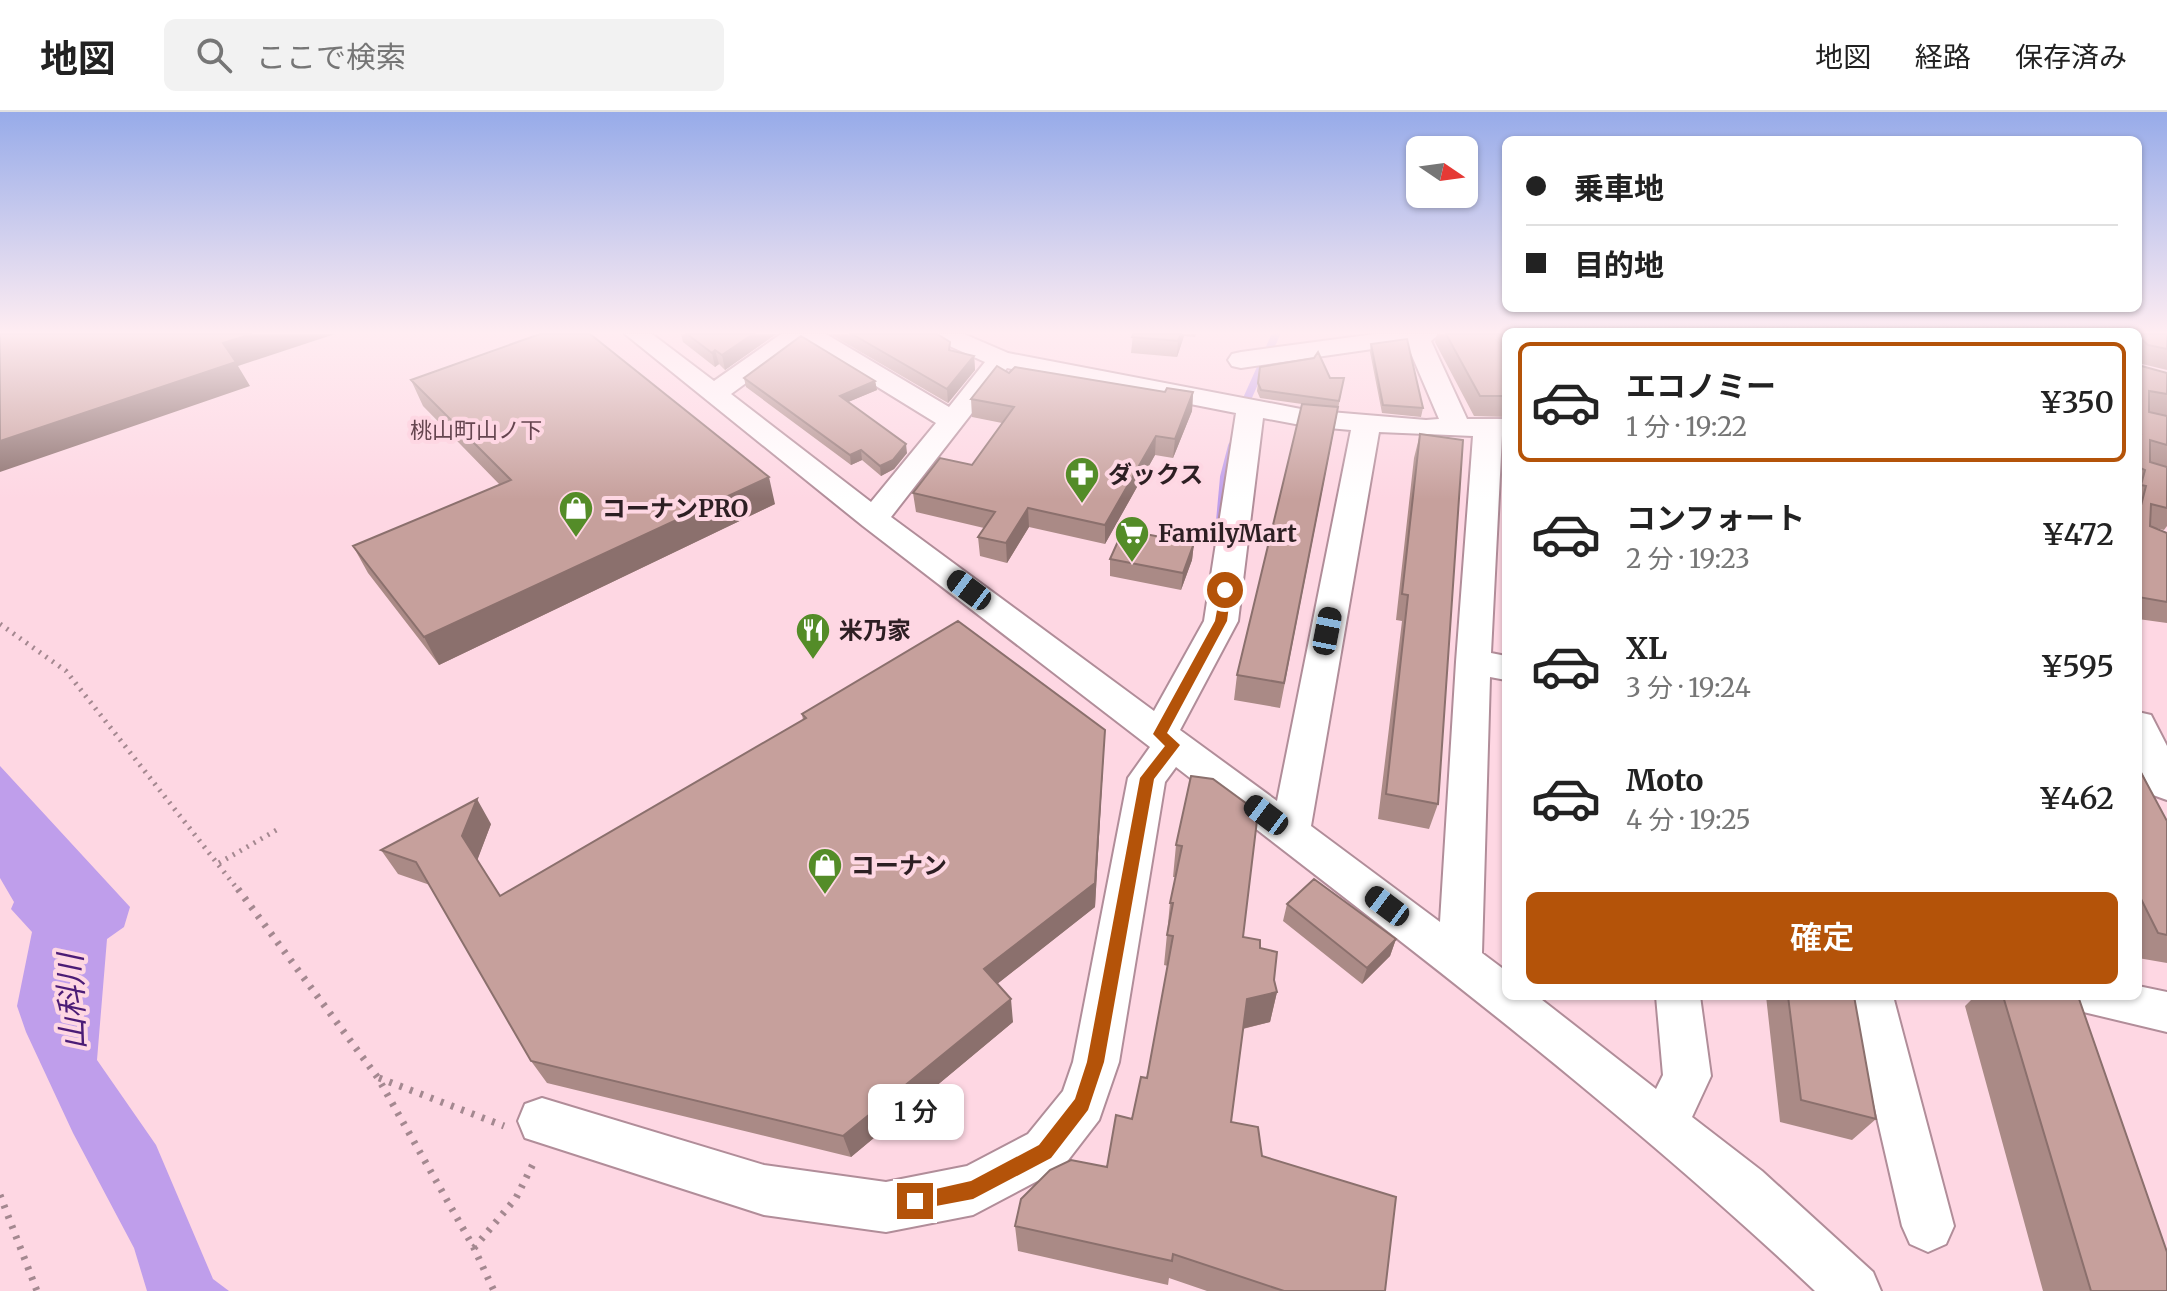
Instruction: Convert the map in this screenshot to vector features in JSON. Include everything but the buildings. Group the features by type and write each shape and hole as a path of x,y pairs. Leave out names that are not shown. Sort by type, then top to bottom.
{"street":[{"path":"707,389 874,519 1502,994"},
{"path":"713,394 720,389"},
{"path":"900,389 951,420"},
{"path":"874,519 976,389"},
{"path":"1156,389 1306,418 1366,425 1484,427"},
{"path":"528,1133 764,1190 886,1207 973,1190 1045,1151 1082,1104 1096,1062 1147,778 1221,621 1240,389"},
{"path":"1459,389 1484,427 1489,665 1460,961"},
{"path":"1290,833 1366,425"},
{"path":"2142,733 2167,785"},
{"path":"1509,1000 1744,1189 1854,1291"},
{"path":"1665,1123 1687,1076 1678,1000"},
{"path":"1872,1000 1928,1226"},
{"path":"2076,1010 2167,1012"}],"path":[{"path":"0,624 66,671 219,863 378,1078 474,1248 494,1291"},
{"path":"219,863 280,828"},
{"path":"378,1078 528,1133 536,1158 516,1198 474,1248"},
{"path":"0,1195 37,1291"}],"water":[{"name":"山科川","path":"0,766 130,907 124,927 107,939 97,1060 156,1145 213,1279 229,1291 147,1291 134,1248 73,1133 26,1032 17,1006 32,932 11,909 14,902 0,878"}],"waterway":[{"path":"1243,408 1251,389"},
{"path":"1220,521 1224,477 1232,446"}],"place":[{"name":"ダックス","path":"1082,505"},
{"name":"コーナンPRO","path":"576,539"},
{"name":"FamilyMart","path":"1132,564"},
{"name":"米乃家","path":"813,661"},
{"name":"コーナン","path":"825,896"}],"district":[{"name":"桃山町山ノ下","path":"476,430"}],"route":[{"path":"915,1201 973,1190 1045,1151 1082,1104 1096,1062 1147,778 1173,745 1159,734 1221,621 1225,590"}]}
